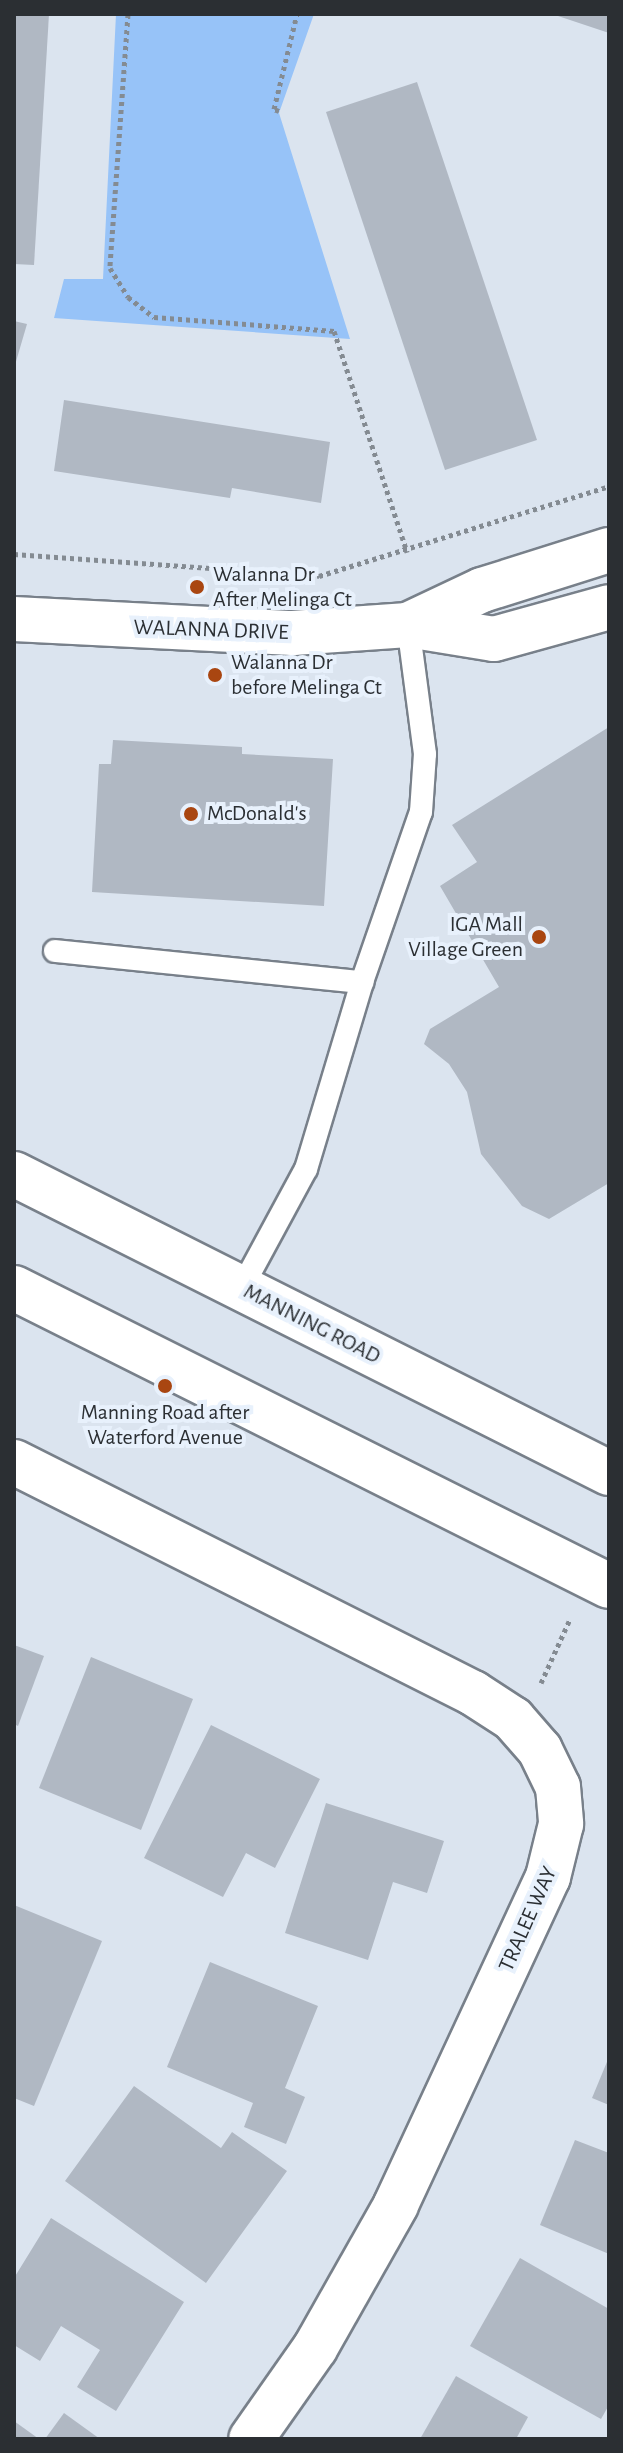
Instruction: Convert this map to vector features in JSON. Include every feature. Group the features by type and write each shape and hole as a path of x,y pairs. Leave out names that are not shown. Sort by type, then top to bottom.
{"street":[{"name":"WALANNA DRIVE","path":"408,625 482,590 609,550"},
{"name":"WALANNA DRIVE","path":"14,619 293,633 408,625 494,639 609,607"},
{"name":"MANNING ROAD","path":"14,1174 609,1473"},
{"path":"14,1288 609,1586"},
{"name":"TRALEE WAY","path":"14,1462 473,1693 521,1727 540,1750 558,1787 561,1824 548,1877 379,2239 315,2348 251,2439"}],"lane":[{"path":"241,1289 306,1169 362,982 421,812 425,754 408,625"},
{"path":"55,951 362,982"}],"path":[{"path":"128,14 110,268 128,297 154,317 334,331 407,552"},
{"path":"279,111 274,109 297,14"},
{"path":"14,554 319,576 407,552 609,486"},
{"path":"521,1727 572,1614"}],"shaded area":[{"path":"116,14 314,14 279,113 350,339 54,318 64,279 103,279"}],"building":[{"path":"14,14 49,14 34,265 14,264"},
{"path":"555,14 609,14 609,33 555,15"},
{"path":"417,82 537,440 445,470 326,112"},
{"path":"14,321 27,324 15,365 14,364"},
{"path":"64,400 330,442 321,503 232,488 230,498 54,471"},
{"name":"IGA Mall Village Green","path":"609,727 609,1183 549,1219 522,1206 481,1154 467,1092 449,1064 424,1044 430,1029 499,987 440,886 477,862 452,825"},
{"path":"113,740 242,747 242,754 333,759 324,906 92,892 99,764 111,764"},
{"path":"14,1645 44,1656 18,1726 14,1724"},
{"path":"91,1657 193,1699 141,1830 39,1788"},
{"path":"211,1725 320,1779 275,1868 246,1853 223,1897 144,1858"},
{"path":"326,1803 444,1841 427,1893 393,1882 368,1960 285,1933"},
{"path":"14,1905 102,1941 34,2106 14,2098"},
{"path":"210,1962 318,2006 285,2088 305,2097 286,2144 244,2127 253,2103 167,2067"},
{"path":"609,2057 609,2105 592,2098"},
{"path":"134,2086 221,2148 232,2132 287,2171 206,2283 65,2181"},
{"path":"575,2140 609,2153 609,2254 540,2225"},
{"path":"51,2218 184,2302 116,2411 77,2387 100,2350 61,2326 40,2361 14,2345 14,2278"},
{"path":"520,2258 609,2309 609,2405 601,2419 470,2346"},
{"path":"456,2376 528,2417 516,2439 420,2439"},
{"path":"64,2413 100,2439 45,2439"},
{"path":"14,2421 39,2439 14,2439"}],"place":[{"name":"Walanna Dr After Melinga Ct","path":"197,587"},
{"name":"Walanna Dr before Melinga Ct","path":"215,675"},
{"name":"McDonald's","path":"191,814"},
{"name":"IGA Mall Village Green","path":"539,937"},
{"name":"Manning Road after Waterford Avenue","path":"165,1386"}]}
